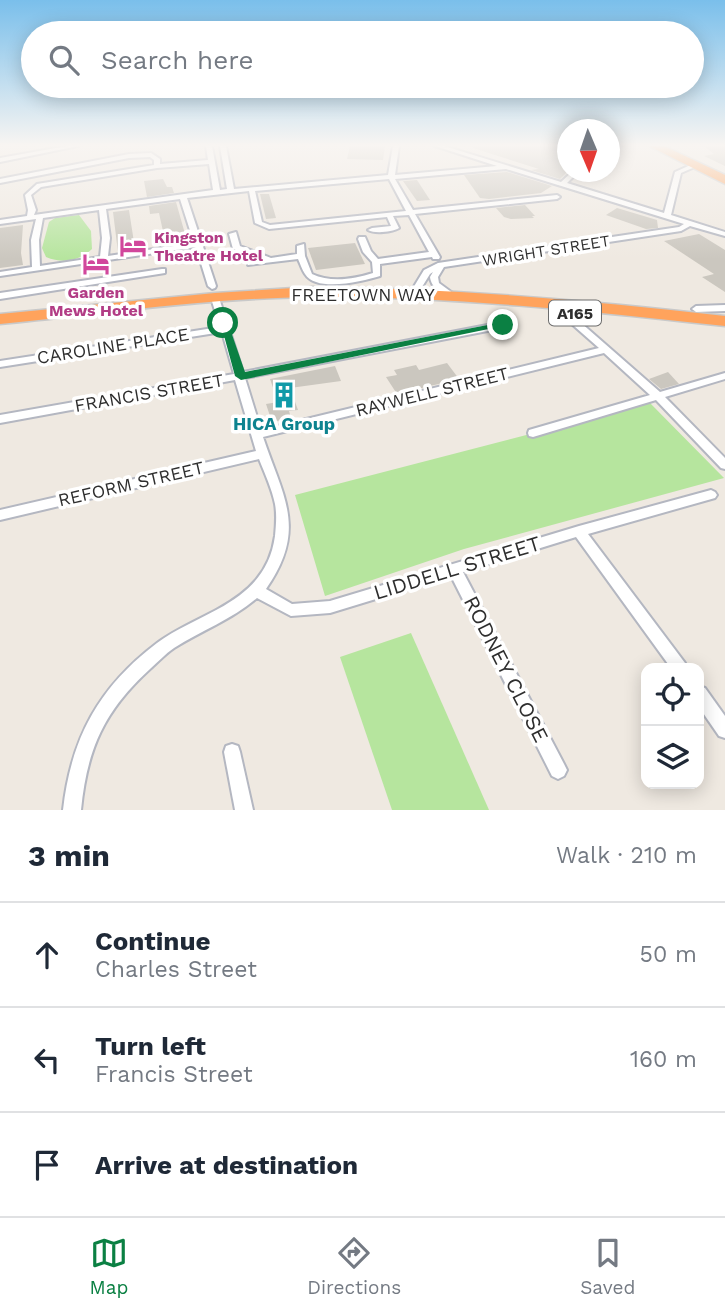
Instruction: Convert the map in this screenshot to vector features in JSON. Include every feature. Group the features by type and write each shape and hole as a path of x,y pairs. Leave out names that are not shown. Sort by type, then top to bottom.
{"highway":[{"name":"FREETOWN WAY","path":"0,319 215,297 309,292 414,292 594,306 725,321"},
{"name":"FREETOWN WAY","path":"0,326 215,297 308,303 424,303 576,313 725,330"}],"street":[{"path":"30,218 32,210 28,195 38,185 46,184"},
{"path":"216,184 217,192"},
{"path":"231,184 232,191"},
{"path":"0,222 217,192 318,184"},
{"path":"395,184 442,265"},
{"path":"557,184 725,234"},
{"path":"667,215 675,184"},
{"path":"252,190 259,223"},
{"path":"259,223 269,227 389,214 410,210 532,196 557,197 410,210 259,223"},
{"path":"72,810 74,778 94,722 118,689 165,646 241,604 257,591 281,548 284,518 277,491 262,454 241,376 183,197"},
{"path":"102,208 106,238 104,257"},
{"path":"372,230 395,228 389,214"},
{"path":"36,269 35,240 40,217"},
{"name":"WRIGHT STREET","path":"442,265 681,229 689,223"},
{"path":"233,234 236,247 271,260"},
{"path":"301,246 309,275 326,281 367,278 377,274 376,262 362,239"},
{"path":"0,274 197,245"},
{"path":"376,262 434,254"},
{"path":"251,263 302,256"},
{"path":"414,292 427,272 442,265"},
{"path":"442,265 435,277 435,284 451,296"},
{"path":"0,296 162,271"},
{"path":"696,309 725,308"},
{"path":"578,324 658,396 725,465"},
{"name":"FRANCIS STREET","path":"0,419 503,325"},
{"name":"CAROLINE PLACE","path":"0,364 225,329"},
{"name":"RAYWELL STREET","path":"257,435 607,349"},
{"path":"533,433 725,376"},
{"name":"REFORM STREET","path":"0,515 262,454"},
{"name":"LIDDELL STREET","path":"257,591 291,610 330,607 579,531 711,495"},
{"path":"579,531 676,663"},
{"name":"RODNEY CLOSE","path":"454,568 558,770"},
{"path":"704,701 725,730"},
{"path":"232,752 244,810"}],"green space":[{"path":"79,215 91,231 92,249 70,260 46,257 42,248 49,222 55,218"},
{"path":"650,403 724,478 464,549 325,596 295,495"},
{"path":"411,633 489,810 392,810 340,657"}],"building":[{"path":"145,184 165,184 167,187 172,187 174,193 147,197"},
{"path":"405,184 419,184 430,200 417,201"},
{"path":"470,184 552,186 541,193 480,198"},
{"path":"260,194 269,194 276,218 266,219"},
{"path":"176,202 187,241 166,245 159,213 150,214 149,206"},
{"path":"525,205 534,218 511,219 504,217 496,208"},
{"path":"617,208 657,220 658,228 646,229 606,215"},
{"path":"129,210 135,249 118,252 113,212"},
{"path":"23,225 23,265 0,268 0,228"},
{"path":"699,234 725,250 725,292 702,277 714,274 664,241"},
{"path":"355,243 365,264 316,270 308,248"},
{"path":"447,363 459,379 397,394 386,377 397,375 394,370 416,365 419,370"},
{"name":"HICA Group","path":"335,366 341,381 290,388 298,410 289,411 291,418 272,422 266,404 278,402 270,379"},
{"path":"668,372 679,384 661,389 649,379"}],"place":[{"name":"Kingston Theatre Hotel","path":"133,246"},
{"name":"Garden Mews Hotel","path":"96,264"},
{"name":"HICA Group","path":"284,395"}],"route":[{"path":"223,323 241,376 503,325"}]}
